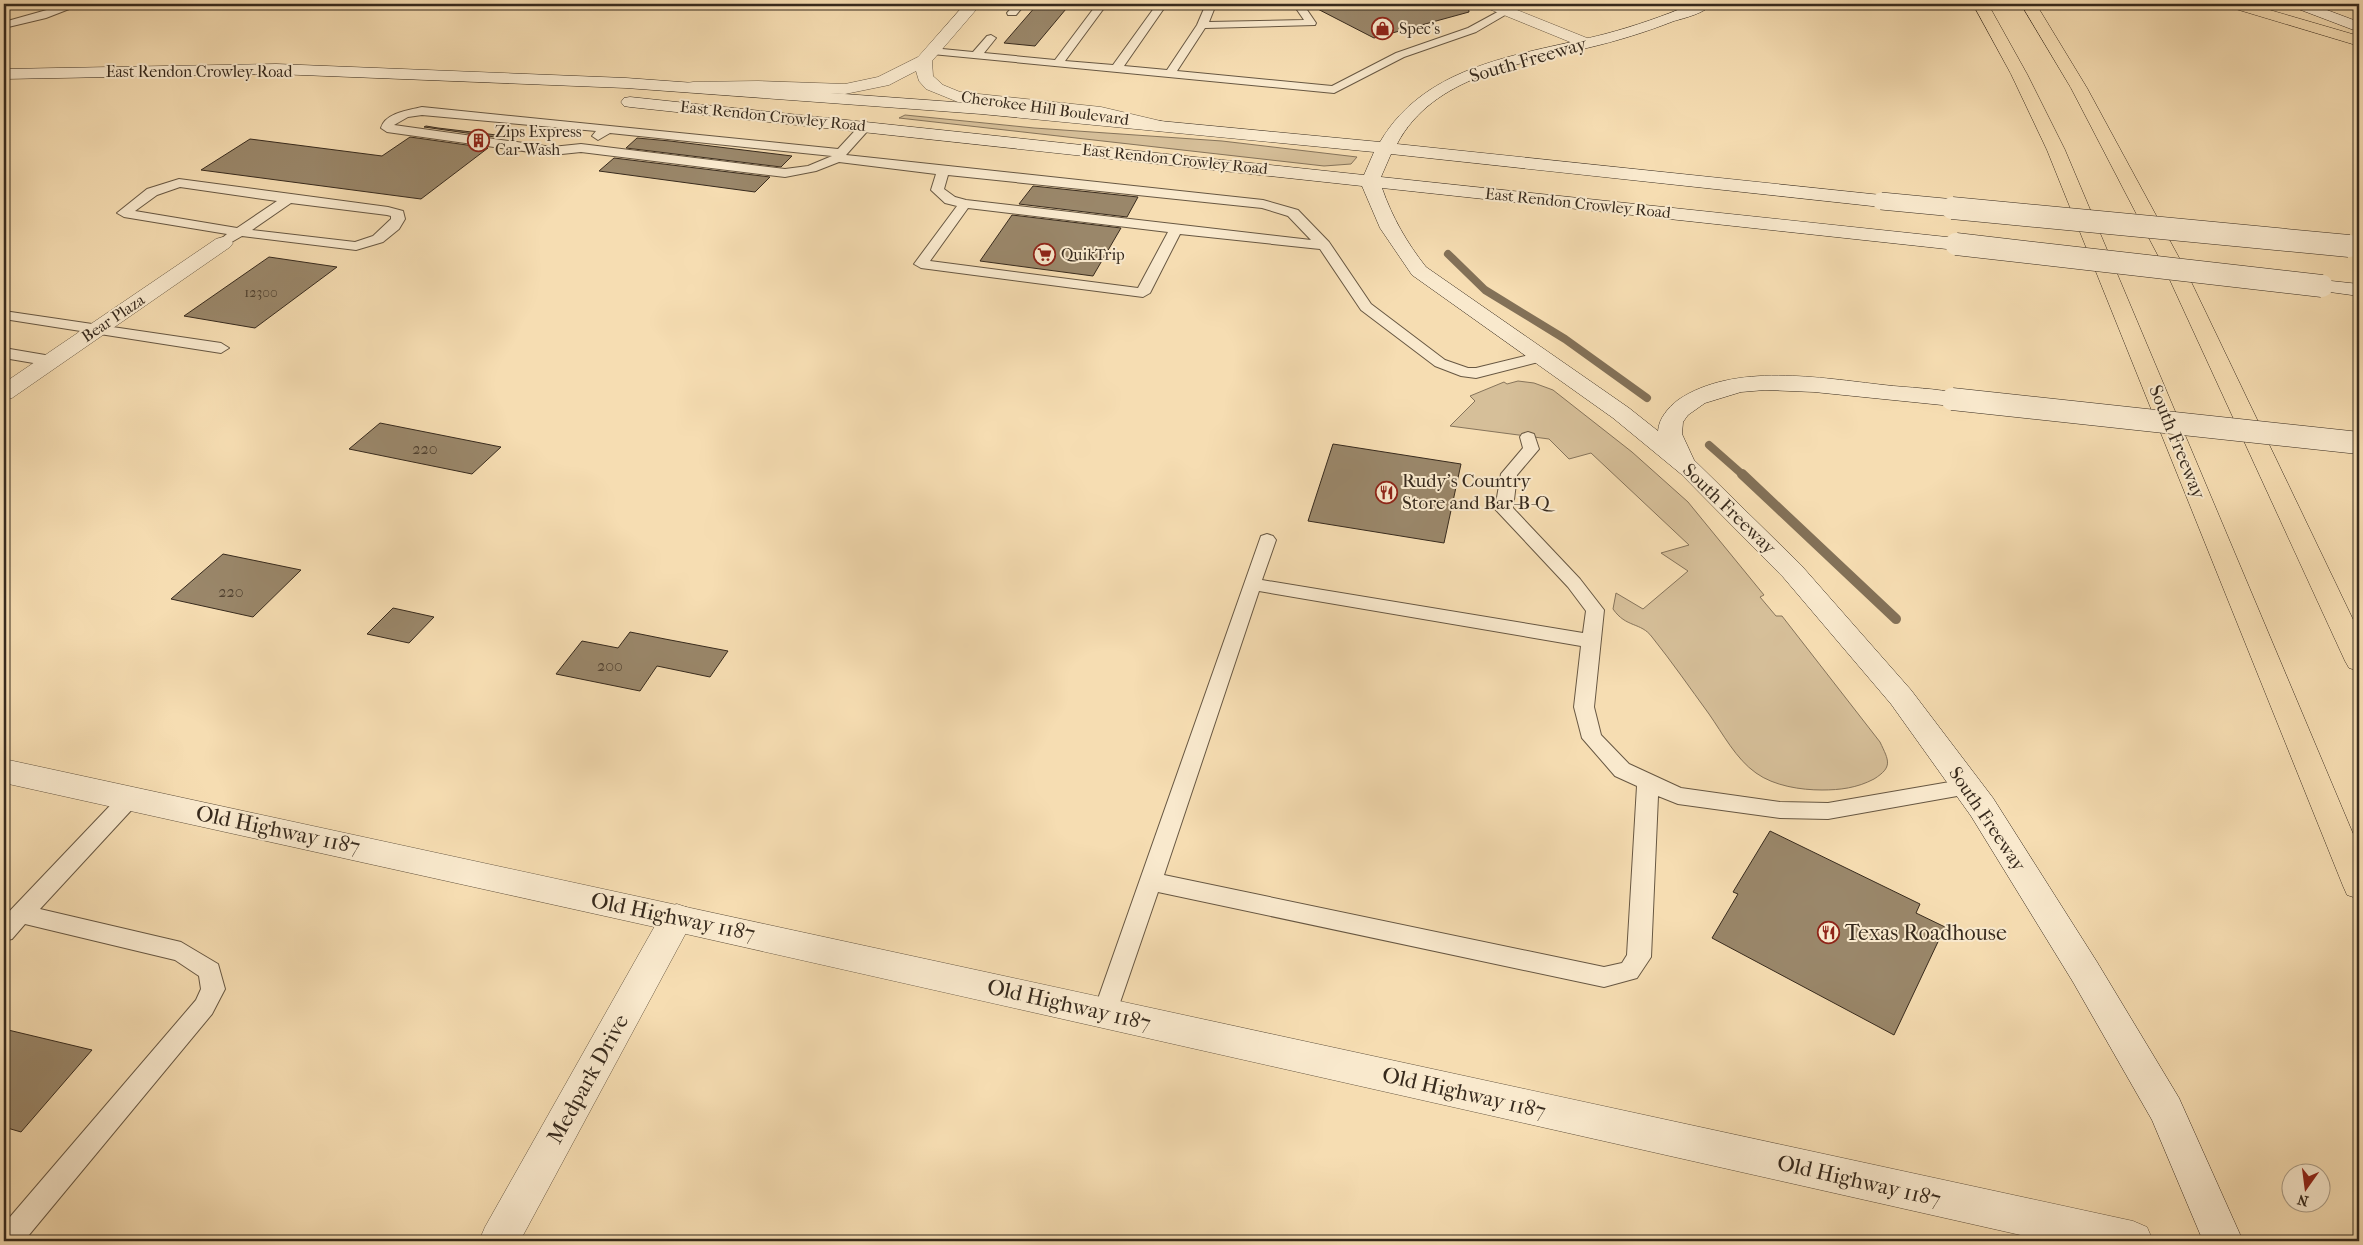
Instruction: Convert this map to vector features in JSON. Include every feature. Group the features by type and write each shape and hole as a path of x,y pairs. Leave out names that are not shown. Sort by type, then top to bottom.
{"highway":[{"name":"South Freeway","path":"1980,4 2019,74 2060,160 2359,886"},
{"path":"2028,4 2079,88 2172,265 2359,661"},
{"path":"2234,4 2359,41"}],"main road":[{"path":"687,87 728,86 845,89 883,81 928,56 973,4"},
{"path":"1489,4 1586,43"},
{"name":"South Freeway","path":"1704,4 1646,26 1492,67 1456,82 1419,105 1403,120 1385,148 1370,181 1379,208 1399,246 1419,270 1621,412 1690,469 1792,571 1901,697 1982,807 2085,972 2166,1110 2223,1241"},
{"path":"2298,4 2359,27"},
{"name":"Cherokee Hill Boulevard","path":"928,56 922,72 928,83 941,92 958,97 1101,112 1159,126"},
{"name":"East Rendon Crowley Road","path":"4,74 276,69 687,87 888,102 1159,126 1881,201 2354,246"},
{"name":"East Rendon Crowley Road","path":"395,74 604,99 1956,244 2359,290"},
{"path":"866,126 888,102"},
{"name":"Bear Plaza","path":"7,389 51,361 231,237"},
{"path":"1690,469 1676,451 1668,428 1674,415 1685,405 1713,391 1755,383 1792,382 2359,443"},
{"name":"Old Highway 1187","path":"4,771 678,918 2133,1241"},
{"name":"Medpark Drive","path":"499,1241 678,918"}],"lane":[{"path":"4,25 42,16 77,4"},
{"path":"1012,13 1020,4"},
{"path":"1058,63 1102,4"},
{"path":"1116,69 1162,4"},
{"path":"1170,74 1202,25 1212,4 1205,4"},
{"path":"1202,25 1311,23 1298,4"},
{"path":"928,56 976,55 1334,90 1400,55 1472,30 1508,11"},
{"path":"976,55 992,38"},
{"path":"866,126 839,156 815,168 785,173 581,148 552,150 387,128 388,124 405,114 422,111 608,129 839,156 942,171 1263,204 1293,213 1324,245 1366,307 1440,363 1466,372 1476,373 1541,357"},
{"path":"581,148 608,129"},
{"path":"942,171 937,190 950,200 965,204 1324,245"},
{"path":"179,182 289,198 388,210 398,214 398,219 394,226 378,239 356,246 231,237 124,213 152,192 179,182"},
{"path":"231,237 289,198"},
{"path":"965,204 921,264 1143,293 1176,229"},
{"path":"4,315 221,348"},
{"path":"4,353 51,361"},
{"path":"1528,437 1531,449 1509,474 1504,509 1574,583 1595,610 1584,707 1592,738 1622,770 1678,796 1780,810 1828,811 1967,787"},
{"path":"1105,1013 1267,540"},
{"path":"1252,584 1591,641"},
{"path":"1150,881 1604,977 1629,971 1639,957 1648,782"},
{"path":"4,932 13,912 130,798"},
{"path":"7,1241 204,1007 213,989 210,971 181,952 13,912"}],"shaded area":[{"path":"905,115 1034,128 1222,141 1357,157 1351,164 1324,166 899,118"},
{"path":"1518,381 1534,383 1553,390 1632,452 1688,502 1764,595 1760,597 1776,616 1782,616 1880,742 1888,763 1880,775 1861,785 1848,788 1829,790 1805,789 1771,781 1756,773 1742,761 1648,632 1623,619 1613,609 1616,593 1643,609 1688,571 1661,553 1689,545 1591,453 1569,459 1549,439 1450,426 1475,401 1470,396 1504,382 1507,384"}],"building":[{"name":"Spec's","path":"1308,4 1468,4 1469,12 1374,38"},
{"path":"1036,6 1066,9 1035,46 1004,43"},
{"path":"424,127 505,136 502,138"},
{"path":"410,137 488,148 421,199 201,170 250,139 382,156"},
{"path":"637,138 792,156 781,167 626,148"},
{"path":"614,158 770,177 755,192 599,171"},
{"path":"1033,186 1138,197 1127,217 1019,204"},
{"path":"1012,215 1121,228 1093,276 980,261"},
{"path":"269,257 337,267 255,328 184,316"},
{"path":"380,423 501,447 472,474 349,449"},
{"name":"Rudy's Country Store and Bar-B-Q","path":"1333,444 1461,464 1444,543 1308,521"},
{"path":"223,554 301,570 253,617 171,599"},
{"path":"393,608 434,617 409,643 367,634"},
{"path":"630,632 728,651 710,677 657,666 640,691 556,674 582,641 618,648"},
{"name":"Texas Roadhouse","path":"1770,831 1920,904 1916,913 1945,927 1894,1035 1712,938 1738,894 1733,892"},
{"path":"4,1029 92,1050 21,1132 4,1127"}],"waterway":[{"path":"1448,254 1485,290 1565,339 1647,398"},
{"path":"1709,445 1743,475"},
{"path":"1742,474 1896,619"}],"place":[{"name":"Spec's","path":"1383,28"},
{"name":"Zips Express Car Wash","path":"479,140"},
{"name":"QuikTrip","path":"1045,254"},
{"name":"Rudy's Country Store and Bar-B-Q","path":"1386,492"},
{"name":"Texas Roadhouse","path":"1829,933"}]}
